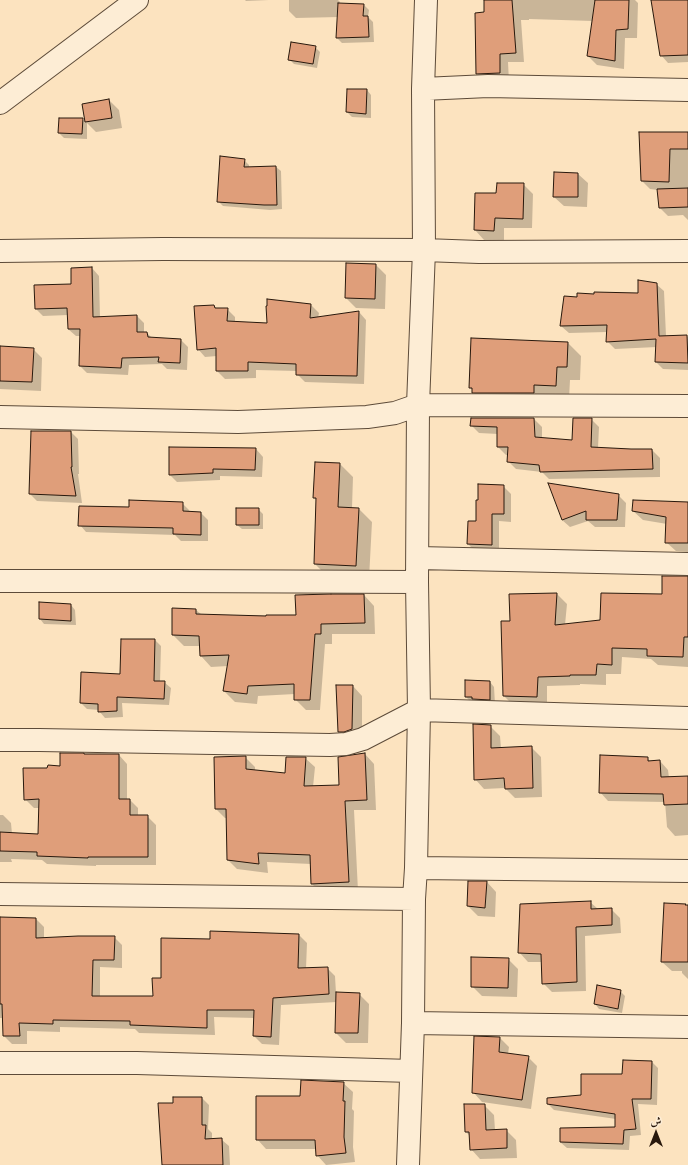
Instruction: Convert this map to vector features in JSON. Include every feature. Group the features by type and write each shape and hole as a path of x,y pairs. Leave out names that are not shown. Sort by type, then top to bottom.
{"street":[{"path":"0,103 137,0"},
{"path":"408,1165 413,1023 414,899 419,710 417,582 418,405 424,250 423,89 426,0"},
{"path":"423,89 488,86 688,90"},
{"path":"0,251 163,249 424,250 479,252 688,251"},
{"path":"0,417 238,422 367,417 395,413 418,405 688,406"},
{"path":"418,558 688,564"},
{"path":"0,581 417,582"},
{"path":"0,740 322,745 346,744 363,739 419,710 688,718"},
{"path":"416,868 688,871"},
{"path":"0,894 414,899"},
{"path":"413,1023 688,1027"},
{"path":"0,1063 137,1062 411,1071"}],"building":[{"path":"484,0 512,0 516,53 500,54 500,73 476,74 475,13 484,12"},
{"path":"595,0 629,0 628,29 616,30 615,61 587,56"},
{"path":"651,0 688,0 688,55 660,56"},
{"path":"338,3 364,4 363,16 368,16 369,37 336,38"},
{"path":"291,42 316,46 313,64 288,60"},
{"path":"347,89 367,89 366,114 346,112"},
{"path":"109,99 112,118 85,122 82,104"},
{"path":"59,118 83,118 82,134 58,133"},
{"path":"639,132 688,132 688,149 670,149 669,182 641,181"},
{"path":"220,156 245,159 244,167 276,166 277,205 217,202"},
{"path":"554,172 578,173 578,197 553,197"},
{"path":"497,183 524,183 523,219 495,218 494,231 474,230 475,193 496,193"},
{"path":"688,188 688,207 659,208 657,189"},
{"path":"346,263 376,264 375,299 345,298"},
{"path":"92,267 93,317 137,315 137,332 147,332 148,337 181,339 180,363 158,362 159,357 122,358 121,368 79,366 80,329 68,329 67,308 35,309 34,285 71,284 71,268"},
{"path":"638,280 657,283 659,336 687,335 688,363 655,362 656,339 606,342 607,325 560,326 564,296 577,297 577,293 594,294 594,292 638,293"},
{"path":"267,299 311,304 310,318 359,311 357,376 296,375 296,364 248,362 248,371 216,371 216,348 197,350 194,306 214,305 215,308 228,308 227,321 267,323"},
{"path":"471,338 568,342 567,367 557,367 556,386 534,385 534,393 472,393 472,388 469,388"},
{"path":"0,346 34,348 32,382 0,381"},
{"path":"471,418 534,418 535,437 572,440 573,418 592,418 591,447 652,449 653,469 540,472 539,465 507,462 508,447 497,447 497,427 470,426"},
{"path":"31,431 71,431 71,467 76,496 29,494"},
{"path":"169,447 256,448 255,470 213,469 213,473 169,475"},
{"path":"315,462 340,463 338,507 359,508 356,566 314,564 316,498 313,498"},
{"path":"548,483 619,494 617,520 586,520 586,511 562,520"},
{"path":"478,484 504,485 504,514 492,514 492,545 467,544 468,521 476,521"},
{"path":"129,500 183,502 183,511 201,512 201,535 173,534 173,528 78,526 79,506 129,507"},
{"path":"633,500 688,502 688,543 665,543 666,517 632,511"},
{"path":"236,508 259,508 259,525 236,525"},
{"path":"662,576 688,576 688,637 684,637 683,657 647,656 647,649 612,648 612,665 597,664 596,675 538,677 537,697 503,696 501,621 510,621 509,594 557,593 555,625 600,620 601,593 662,594"},
{"path":"364,594 365,623 321,624 321,634 315,634 310,700 294,700 294,684 248,686 247,694 223,691 229,655 200,656 199,636 172,635 172,608 196,609 196,614 266,616 296,615 295,595"},
{"path":"39,602 71,604 71,621 39,619"},
{"path":"121,639 155,639 154,681 165,681 164,699 117,697 117,711 98,712 98,704 80,703 81,672 120,674"},
{"path":"465,680 490,681 490,700 465,697"},
{"path":"336,685 353,685 352,729 344,732 338,732"},
{"path":"473,724 491,725 491,748 532,746 533,788 505,789 504,778 474,780"},
{"path":"60,753 119,754 119,799 130,799 130,815 148,815 148,857 88,858 37,856 37,852 0,851 0,832 38,834 39,799 24,800 23,768 47,768 48,765 60,766"},
{"path":"365,753 367,800 345,801 349,882 311,884 310,855 258,853 259,864 227,860 226,809 215,809 214,757 246,756 246,769 285,773 286,757 306,757 304,786 339,785 338,757"},
{"path":"600,755 648,757 648,761 660,760 661,777 688,776 688,804 664,805 663,794 599,793"},
{"path":"468,881 487,881 485,908 467,906"},
{"path":"591,901 591,909 612,908 612,925 576,927 577,982 542,984 541,954 518,953 520,904"},
{"path":"664,903 688,905 688,962 661,962"},
{"path":"0,917 36,918 36,938 115,936 114,960 93,960 92,996 153,996 152,978 161,978 161,938 210,939 210,931 299,934 298,968 328,967 329,994 273,998 271,1037 253,1036 254,1010 207,1010 207,1028 130,1025 130,1021 53,1020 53,1024 19,1023 20,1036 3,1036 2,1004 0,1004"},
{"path":"471,957 509,958 508,988 471,987"},
{"path":"597,985 621,990 618,1009 594,1004"},
{"path":"336,992 360,993 358,1033 335,1033"},
{"path":"474,1036 500,1037 499,1052 529,1056 522,1100 472,1093"},
{"path":"623,1060 652,1061 651,1099 632,1099 636,1129 624,1130 623,1144 560,1142 560,1128 615,1127 615,1114 547,1104 547,1098 581,1095 581,1074 622,1074"},
{"path":"301,1080 344,1082 344,1137 346,1153 316,1156 315,1140 256,1140 256,1096 300,1096"},
{"path":"173,1097 202,1097 202,1125 206,1125 205,1139 222,1138 223,1165 162,1165 158,1103 173,1103"},
{"path":"464,1104 485,1104 486,1130 507,1129 507,1148 470,1150 469,1132 465,1132"}]}
